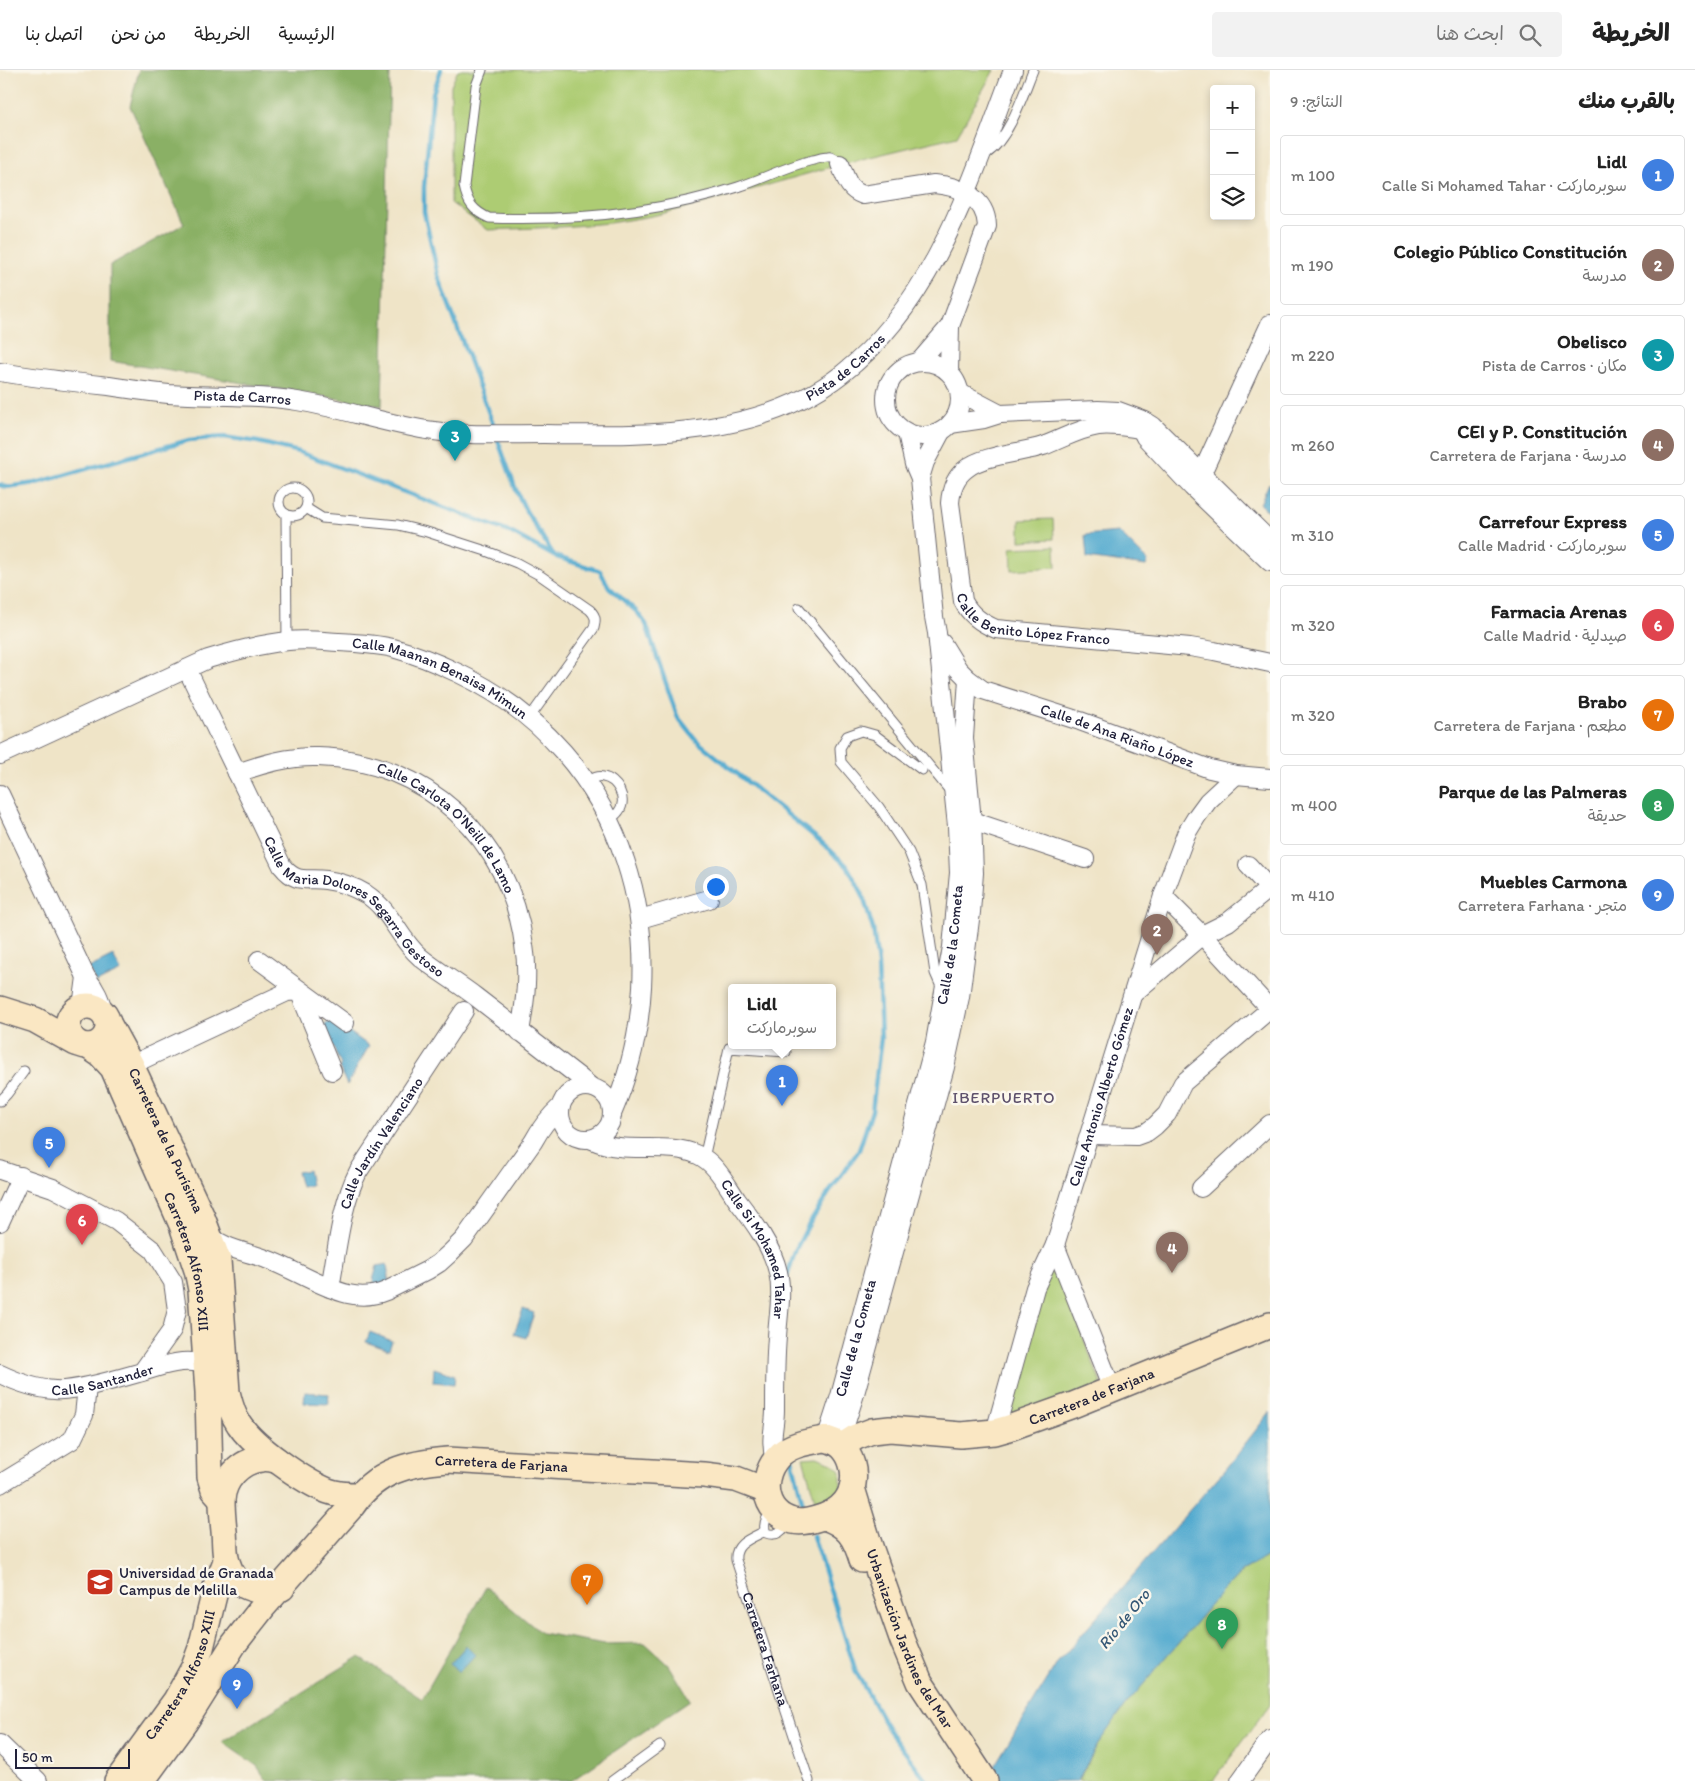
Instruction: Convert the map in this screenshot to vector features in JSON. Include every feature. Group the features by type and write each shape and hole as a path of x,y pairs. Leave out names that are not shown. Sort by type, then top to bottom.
{"street":[{"name":"Pista de Carros","path":"0,372 169,394 297,400 394,424 456,433 632,434 695,429 771,413 815,393 843,373 875,344 920,287 935,260 966,193 1013,70"},
{"path":"840,164 849,187 863,195 934,184 952,187 966,193 982,207 986,215 987,226 950,326 949,371"},
{"path":"1197,480 1270,324"},
{"path":"919,362 950,326"},
{"path":"946,428 957,415 960,404 960,393 949,371 935,363 919,362 906,366 895,374 888,386 886,399 889,413 895,423 907,433 924,436 946,428 1000,414 1104,410 1118,411 1138,424 1145,421 1152,426 1197,480 1269,558"},
{"path":"960,393 1000,414"},
{"name":"Calle Benito López Franco","path":"1138,424 1099,426 1081,430 1042,446 975,463 960,474 951,492 950,503 963,601 967,610 985,624 996,629 1198,648 1270,663"},
{"name":"Calle de la Cometa","path":"920,478 925,462 946,428"},
{"name":"Calle de la Cometa","path":"839,1448 829,1430 840,1396 935,1042 952,947 958,872 955,796 920,478 914,464 907,433"},
{"path":"1197,480 1270,541"},
{"name":"Calle de la Cometa","path":"839,1448 950,1046 960,997 971,912 974,873 972,821 964,738 968,679 950,658 936,630"},
{"name":"Calle Maanan Benaisa Mimun","path":"0,754 208,659 238,650 287,641 310,640 366,644 391,648 415,654 441,664 486,686 530,717 564,752 588,781 610,820 629,872 640,919 641,992 632,1053 621,1095 611,1119"},
{"name":"Calle Maria Dolores Segarra Gestoso","path":"187,669 287,873 301,880 324,880 346,884 366,894 382,907 420,957 596,1089"},
{"path":"943,683 953,675 959,675 968,679"},
{"name":"Calle de Ana Riaño López","path":"968,679 983,690 996,695 1080,721 1210,770 1236,775 1270,778"},
{"name":"Calle Carlota O'Neill de Lamo","path":"236,772 289,758 317,757 344,759 371,764 397,774 422,786 444,801 482,840 508,883 521,924 526,968 526,990 520,1032"},
{"name":"Calle Antonio Alberto Gómez","path":"995,1432 1035,1288 1055,1245 1132,994 1186,834 1208,801 1236,775"},
{"name":"Carretera de la Purísima","path":"0,794 86,977 98,994 91,1025 131,1065 201,1244 218,1260"},
{"path":"972,821 1085,859"},
{"path":"1132,994 1202,935 1228,922 1270,888 1248,865"},
{"path":"1090,1135 1136,1136 1147,1132 1155,1126 1167,1114 1183,1083 1267,1001 1164,896"},
{"path":"640,919 709,899"},
{"path":"259,960 345,1023"},
{"path":"131,1065 287,992 300,991"},
{"path":"300,991 332,1072"},
{"path":"0,998 36,1007 91,1025"},
{"name":"Carretera Alfonso XIII","path":"0,1009 35,1020 91,1025"},
{"name":"Calle Jardín Valenciano","path":"330,1288 352,1184 464,1011"},
{"name":"Carretera Alfonso XIII","path":"91,1025 101,1055 112,1068 201,1244 201,1290 210,1477 214,1490 222,1499"},
{"name":"Carretera Alfonso XIII","path":"91,1025 190,1214 206,1259 215,1306 217,1330"},
{"name":"Calle Maanan Benaisa Mimun","path":"596,1089 611,1084 620,1075 632,1053"},
{"path":"635,1147 625,1142 616,1133 611,1119 610,1102 596,1089 581,1087 565,1097 561,1106 560,1116 562,1124 568,1132 578,1138 590,1139 604,1145 620,1147 686,1151 704,1158"},
{"path":"166,1271 181,1263 201,1244 218,1243 267,1259 330,1288 349,1294 364,1296 377,1294 396,1287 439,1263 464,1239 533,1142 540,1128 561,1106"},
{"path":"590,1139 606,1130 611,1119"},
{"path":"1201,1188 1270,1124"},
{"path":"533,1142 550,1132 568,1132"},
{"name":"Calle Si Mohamed Tahar","path":"704,1158 753,1220 772,1255 778,1272 780,1289 775,1419 771,1433 773,1496"},
{"path":"0,1170 53,1188 116,1221 153,1250 173,1282 177,1310 172,1330 142,1372"},
{"path":"0,1222 21,1176"},
{"path":"1055,1245 1112,1389"},
{"path":"218,1260 246,1252"},
{"name":"Carretera Alfonso XIII","path":"218,1260 227,1392 232,1412 239,1425 249,1437 276,1460"},
{"name":"Carretera de Farjana","path":"839,1448 877,1443 907,1431 960,1435 995,1432 1043,1416 1270,1325"},
{"name":"Calle Santander","path":"0,1374 13,1380 57,1391 87,1387 184,1361 206,1364"},
{"path":"0,1484 72,1440 84,1415 87,1387"},
{"path":"775,1419 785,1433 798,1445"},
{"path":"798,1445 839,1448 852,1488 845,1502 835,1511 824,1517 797,1522 773,1496 781,1454 798,1445"},
{"path":"282,1588 268,1592 254,1590 241,1584 232,1574 226,1561 222,1499 226,1484 234,1472 246,1463 261,1459 276,1460 319,1487 341,1494 359,1496"},
{"name":"Carretera de Farjana","path":"328,1534 359,1496 387,1474 413,1464 448,1460 704,1475 736,1479 773,1496"},
{"path":"142,1781 185,1722 224,1659 254,1618 328,1534 328,1510 319,1487"},
{"name":"Urbanización Jardines del Mar","path":"852,1488 869,1544 920,1682 969,1773"},
{"name":"Urbanización Jardines del Mar","path":"824,1517 841,1524 853,1537 888,1640 909,1689 930,1729 969,1773"},
{"name":"Carretera Alfonso XIII","path":"117,1781 176,1700 194,1667 219,1576 226,1561"},
{"name":"Carretera Alfonso XIII","path":"129,1781 194,1689 217,1633 221,1618 221,1604"},
{"path":"1240,1781 1270,1739"},
{"path":"0,1744 38,1781"}],"lane":[{"path":"482,70 476,86 464,186 470,205 479,214 489,218 573,218 617,213 715,194 806,162 828,157 836,159 840,164"},
{"path":"979,158 990,152 1002,138 1026,89 1033,70"},
{"path":"295,487 304,492 307,503 306,508 297,516 286,514 281,510 280,494 289,488 295,487"},
{"path":"306,508 322,518 398,525 428,532 486,551 517,563 541,576 590,610 595,615 594,628 530,717"},
{"path":"286,514 287,641"},
{"path":"800,608 955,796"},
{"path":"922,770 875,735 861,731 848,736 840,748 841,762 879,807 909,852 922,884 935,973 944,994"},
{"path":"704,1158 729,1049"},
{"path":"743,1049 786,1052"},
{"path":"0,1100 7,1094 24,1071"},
{"name":"Carretera Farhana","path":"773,1496 736,1551 736,1560 809,1781"},
{"path":"612,1781 660,1746"}],"green space":[{"path":"139,70 390,70 382,406 110,361 110,265 184,224 130,106"},
{"path":"458,70 994,70 957,136 845,163 698,205 652,216 609,223 488,230 451,203 451,86"},
{"path":"1053,519 1054,539 1020,541 1020,520"},
{"path":"1055,546 1056,567 1012,570 1011,548"},
{"path":"1053,1260 1102,1386 995,1428"},
{"path":"817,1457 832,1463 841,1471 841,1488 819,1514 803,1458"},
{"path":"1270,1555 1270,1704 1213,1781 1078,1781 1100,1741 1124,1707 1220,1594 1241,1572"},
{"path":"486,1587 541,1633 605,1644 645,1643 669,1665 690,1700 571,1781 267,1781 257,1766 222,1742 359,1657 422,1699"}],"water":[{"path":"1270,484 1270,513 1260,504"},
{"path":"1119,532 1148,561 1146,566 1087,558 1085,535"},
{"path":"113,956 121,971 96,983 89,968"},
{"path":"332,1019 369,1046 347,1085 339,1067 341,1065 324,1026"},
{"path":"308,1170 311,1185 301,1187 297,1172"},
{"path":"387,1264 389,1281 380,1286 375,1284 373,1280 377,1266"},
{"path":"523,1309 534,1313 526,1338 514,1334"},
{"path":"370,1332 392,1341 389,1350 366,1342"},
{"path":"434,1368 455,1375 454,1384 433,1382"},
{"path":"305,1392 329,1394 328,1404 304,1403"},
{"name":"Río de Oro","path":"1270,1412 1270,1555 1241,1572 1220,1594 1124,1707 1100,1741 1077,1781 985,1781 1058,1662 1226,1468"},
{"path":"466,1646 475,1655 459,1672 450,1664"}],"waterway":[{"path":"441,70 433,93 424,187 424,212 438,275 495,430"},
{"path":"0,485 6,487 36,483 189,440 224,437 258,442 299,452 512,533 554,556 600,571 609,587 637,612 646,624 677,716 697,741 819,840 847,866 862,893 873,929 878,964 881,1038 872,1111 859,1150 808,1226 796,1249 786,1279"},
{"path":"497,438 516,490 526,511 553,554"},
{"path":"792,1459 803,1504"},
{"path":"813,1536 856,1672 889,1731 927,1781"}],"place":[{"name":"Obelisco","path":"455,461"},
{"name":"Colegio Público Constitución","path":"1157,955"},
{"name":"Lidl","path":"782,1106"},
{"name":"Carrefour Express","path":"49,1168"},
{"name":"Farmacia Arenas","path":"82,1245"},
{"name":"CEI y P. Constitución","path":"1172,1273"},
{"name":"Universidad de Granada Campus de Melilla","path":"100,1582"},
{"name":"Brabo","path":"587,1605"},
{"name":"Parque de las Palmeras","path":"1222,1649"},
{"name":"Muebles Carmona","path":"237,1709"}],"district":[{"name":"IBERPUERTO","path":"1004,1097"}]}
